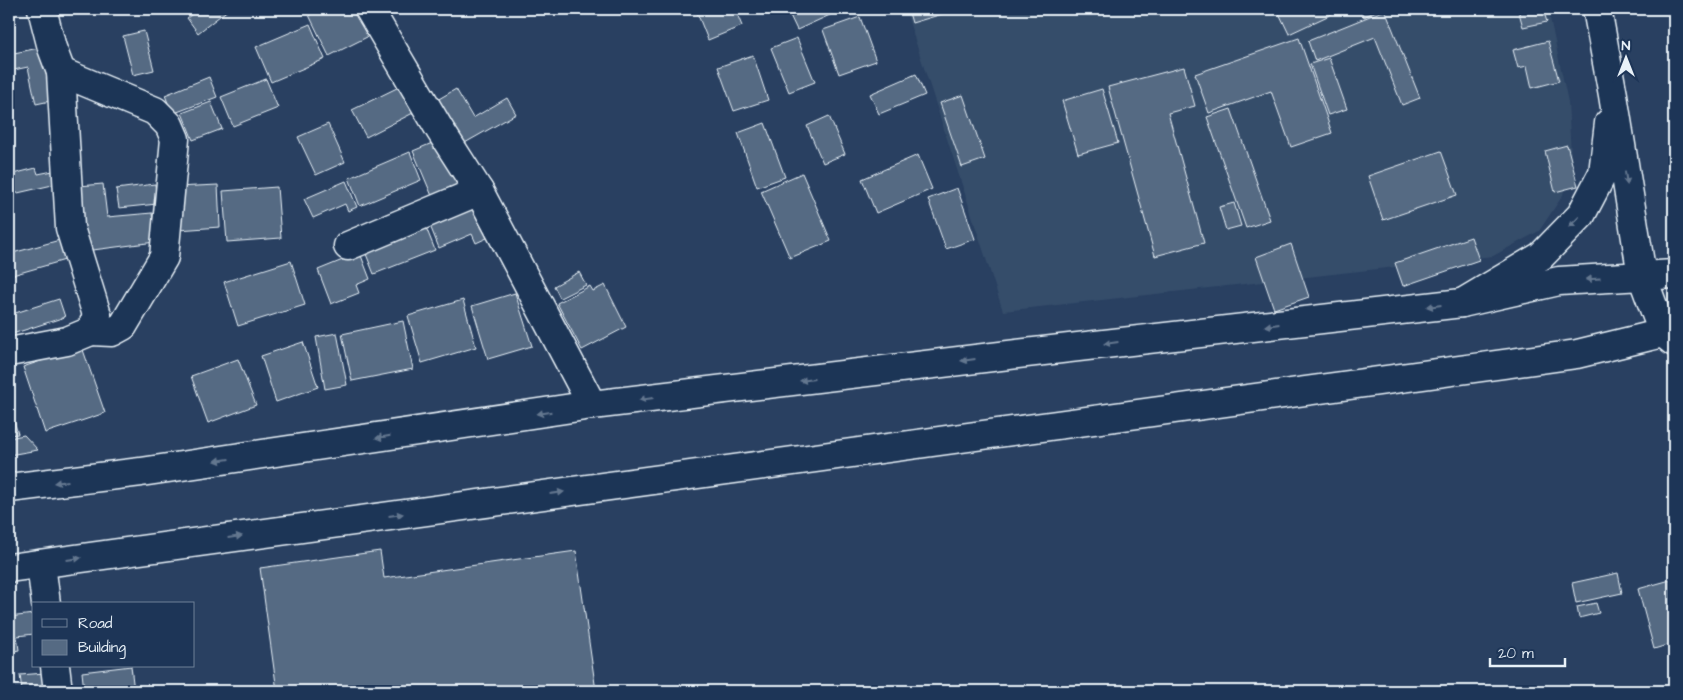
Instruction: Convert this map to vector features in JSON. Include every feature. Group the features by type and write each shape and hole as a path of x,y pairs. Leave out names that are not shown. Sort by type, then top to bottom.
{"street":[{"path":"42,9 52,48 61,72 70,228 97,314 91,331"},
{"path":"369,9 440,130 479,191 592,405"},
{"path":"9,568 1576,354 1671,335 1642,276 1597,9"},
{"path":"9,352 66,340 91,331 112,332 123,326 164,257 175,139 169,125 155,111 61,72"},
{"path":"1462,303 1541,256 1581,215 1603,172 1613,95"},
{"path":"348,246 479,191"},
{"path":"9,488 150,470 592,405 1462,303 1559,281 1674,274"},
{"path":"41,564 46,602"},
{"path":"55,668 58,691"}],"shaded area":[{"path":"905,9 1548,9 1568,102 1571,155 1563,195 1539,231 1493,256 1003,311"}],"building":[{"path":"199,9 229,9 198,33 187,18"},
{"path":"322,9 358,9 371,35 329,56 309,15"},
{"path":"735,9 742,26 708,40 696,10"},
{"path":"787,9 843,9 797,30"},
{"path":"908,9 959,9 912,23"},
{"path":"1277,9 1332,9 1334,13 1289,34"},
{"path":"1360,9 1380,9 1364,17"},
{"path":"1518,9 1543,9 1547,22 1523,27"},
{"path":"1385,10 1420,98 1402,105 1375,37 1315,61 1308,41"},
{"path":"860,17 876,61 839,74 823,30"},
{"path":"310,24 325,59 271,82 256,47"},
{"path":"144,31 154,70 133,75 123,36"},
{"path":"797,38 815,82 789,92 771,48"},
{"path":"1299,38 1332,133 1291,147 1271,91 1209,113 1195,74"},
{"path":"1548,41 1559,81 1532,88 1527,66 1518,68 1513,50"},
{"path":"44,47 55,100 36,104 28,67 9,71 9,54"},
{"path":"753,55 768,100 734,111 718,67"},
{"path":"1329,58 1347,109 1328,115 1310,64"},
{"path":"1184,67 1195,106 1168,113 1204,243 1155,256 1108,87"},
{"path":"916,74 925,95 879,114 870,94"},
{"path":"209,77 217,97 172,114 165,95"},
{"path":"266,79 278,108 233,126 221,97"},
{"path":"403,85 417,111 366,137 352,110"},
{"path":"456,89 473,118 507,98 516,114 463,144 437,100"},
{"path":"1102,89 1118,143 1078,154 1062,101"},
{"path":"963,95 985,159 962,167 940,103"},
{"path":"211,102 222,129 193,140 182,113"},
{"path":"1231,109 1270,220 1246,228 1207,117"},
{"path":"829,116 845,154 823,163 807,126"},
{"path":"765,123 785,177 757,187 738,133"},
{"path":"328,124 345,162 316,175 298,137"},
{"path":"437,141 457,185 432,196 413,151"},
{"path":"1567,145 1578,186 1555,192 1545,151"},
{"path":"1441,151 1457,195 1383,220 1368,176"},
{"path":"410,152 421,180 360,206 349,178"},
{"path":"918,155 932,189 876,213 862,179"},
{"path":"36,168 38,174 58,170 61,183 9,195 9,175"},
{"path":"802,173 831,241 790,258 761,191"},
{"path":"346,181 357,207 348,211 345,204 313,218 304,199"},
{"path":"103,184 107,217 152,213 155,242 85,251 79,186"},
{"path":"155,184 157,204 119,208 116,189"},
{"path":"218,185 220,227 178,230 176,187"},
{"path":"277,187 281,238 227,242 223,191"},
{"path":"957,188 975,239 946,249 928,199"},
{"path":"1234,203 1241,226 1226,230 1219,207"},
{"path":"473,205 487,238 476,243 472,234 439,248 429,223"},
{"path":"425,225 435,250 374,274 364,249"},
{"path":"1471,237 1479,260 1403,286 1395,263"},
{"path":"67,238 72,258 9,276 9,254"},
{"path":"1291,244 1309,297 1274,309 1256,257"},
{"path":"360,253 370,279 356,285 359,293 331,304 318,270"},
{"path":"291,261 305,305 238,326 224,282"},
{"path":"579,272 586,285 560,298 554,286"},
{"path":"605,285 626,327 582,350 557,303 590,286 593,291"},
{"path":"515,293 532,346 488,359 472,306"},
{"path":"59,299 65,317 9,335 9,315"},
{"path":"463,300 476,347 422,363 408,316"},
{"path":"403,321 413,369 352,381 342,334"},
{"path":"337,333 347,385 325,389 316,337"},
{"path":"303,342 318,387 276,402 261,356"},
{"path":"82,347 105,413 45,433 23,367"},
{"path":"238,359 256,405 208,423 191,376"},
{"path":"12,374 14,399 9,400 9,375"},
{"path":"9,421 14,421 18,434 9,435"},
{"path":"24,435 38,450 9,455 9,438"},
{"path":"380,551 384,578 576,551 596,691 277,691 260,568"},
{"path":"1618,573 1622,593 1576,603 1572,583"},
{"path":"1674,579 1674,643 1654,649 1638,589"},
{"path":"1596,603 1599,613 1579,618 1577,607"},
{"path":"32,614 32,634 17,636 19,650 9,652 9,617"},
{"path":"131,668 134,691 84,691 82,672"},
{"path":"45,673 47,691 22,691 20,675"}]}
